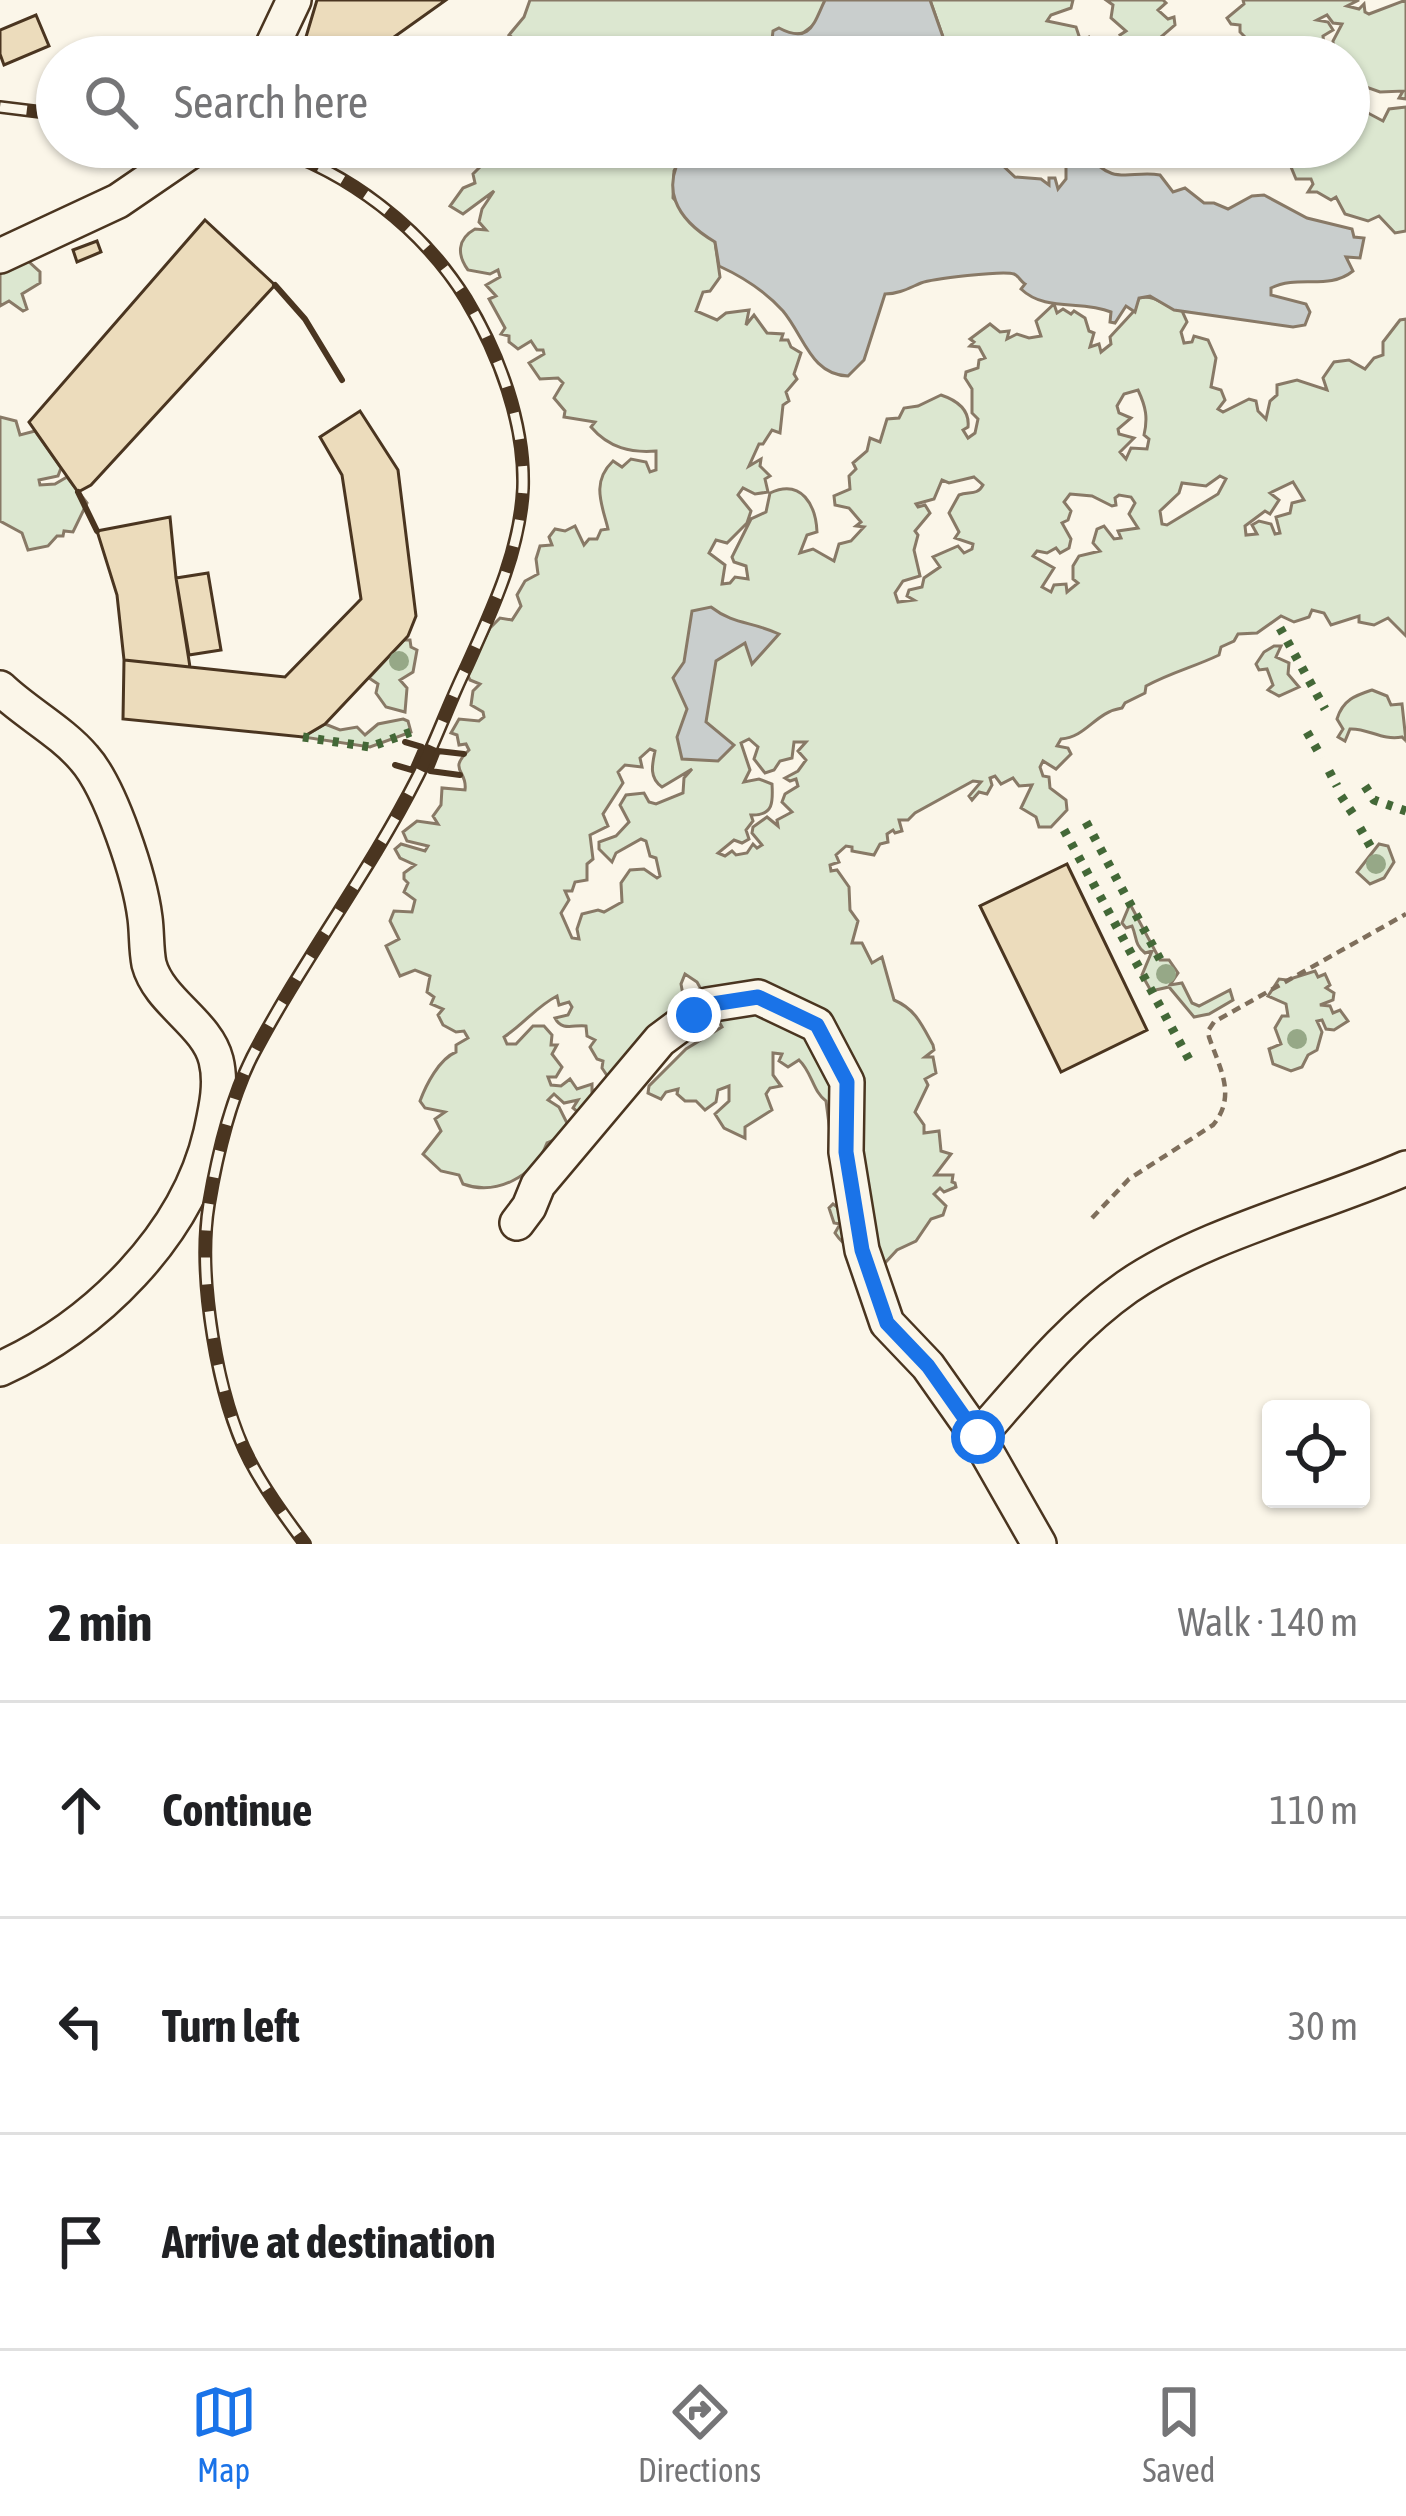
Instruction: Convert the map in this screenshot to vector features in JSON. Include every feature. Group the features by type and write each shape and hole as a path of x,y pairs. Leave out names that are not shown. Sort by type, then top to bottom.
{"street":[{"path":"277,36 294,0"},
{"path":"0,256 118,201 166,168"},
{"path":"0,688 86,759 129,854 155,979 216,1058 218,1099 203,1165 172,1224 133,1271 64,1334 0,1369"},
{"path":"517,1222 538,1185 660,1040 706,1005 758,997 817,1025 847,1082 846,1152 855,1211 862,1250 887,1323 928,1366 978,1437 1039,1544"},
{"path":"978,1437 1048,1357 1127,1287 1217,1240 1406,1168"}],"path":[{"path":"1092,1218 1129,1179 1213,1125 1221,1115 1227,1089 1209,1037 1214,1022 1406,914"}],"green space":[{"path":"530,0 825,0 819,21 803,33 787,36 510,36"},
{"path":"930,0 1073,0 1071,8 1047,21 1076,27 1079,36 943,36"},
{"path":"1106,0 1163,0 1166,3 1158,10 1168,19 1174,17 1175,25 1162,36 1121,36 1126,31 1111,18 1113,5"},
{"path":"1243,0 1359,0 1347,6 1359,9 1364,4 1369,14 1406,0 1406,99 1399,98 1403,91 1370,88 1370,36 1336,36 1342,24 1333,23 1327,15 1317,20 1328,22 1333,30 1323,36 1244,36 1240,25 1227,18"},
{"path":"1406,107 1406,231 1395,233 1379,216 1368,221 1345,214 1336,197 1331,200 1308,192 1311,179 1296,179 1291,168 1370,168 1370,114 1383,121 1389,109"},
{"path":"479,168 676,168 673,198 715,242 720,277 710,291 703,292 696,311 717,320 726,313 749,310 746,325 754,315 767,333 783,334 781,340 788,340 801,353 794,374 797,379 786,392 789,401 783,405 780,433 772,430 749,466 761,459 760,466 770,476 765,479 768,492 755,494 743,488 738,495 751,511 747,523 727,543 716,540 709,553 725,565 722,584 735,577 748,579 746,566 732,557 751,519 766,512 770,493 781,489 799,492 814,513 817,532 807,535 800,553 813,549 834,561 839,544 851,541 864,527 856,526 861,522 849,508 835,505 834,496 850,489 849,476 856,469 853,463 867,451 870,438 880,442 887,419 899,418 904,408 941,395 964,410 968,427 963,430 968,438 975,433 978,419 972,413 972,389 965,378 985,358 979,347 970,346 974,342 970,339 990,324 1000,332 1009,331 1007,339 1017,334 1041,336 1036,321 1054,304 1057,313 1063,309 1085,318 1094,333 1090,347 1099,344 1101,352 1139,298 1157,300 1182,311 1187,322 1181,332 1184,343 1192,342 1194,336 1208,340 1216,358 1211,387 1221,390 1225,400 1218,409 1223,412 1249,399 1256,401 1266,419 1277,385 1297,380 1327,390 1323,378 1334,362 1349,360 1365,369 1383,355 1383,342 1406,319 1406,636 1388,618 1374,625 1359,622 1359,616 1331,625 1324,613 1312,610 1309,617 1294,622 1281,616 1257,633 1238,634 1221,647 1219,655 1146,686 1145,693 1122,708 1061,739 1057,746 1068,748 1071,754 1056,769 1043,761 1040,767 1043,776 1049,777 1050,788 1066,800 1067,810 1051,827 1039,827 1036,817 1021,808 1032,785 1019,786 1013,778 1001,784 995,776 990,778 987,794 979,792 972,800 969,796 981,782 973,781 908,820 899,820 902,831 887,834 888,842 880,844 874,855 846,846 836,855 839,862 830,865 849,887 850,910 858,921 852,943 862,943 872,963 882,957 894,1000 912,1012 933,1045 934,1050 925,1057 933,1057 936,1073 925,1079 928,1085 915,1112 924,1133 939,1131 941,1151 951,1154 935,1175 953,1175 956,1187 944,1192 940,1188 934,1194 946,1206 943,1215 931,1219 916,1241 897,1250 885,1263 856,1253 835,1233 840,1224 834,1223 829,1208 833,1204 840,1209 826,1101 799,1060 788,1067 779,1061 782,1054 773,1053 773,1075 781,1086 770,1088 766,1094 772,1110 745,1127 745,1138 724,1128 715,1114 729,1101 729,1086 718,1090 716,1102 705,1110 696,1101 685,1101 678,1089 661,1099 648,1093 649,1086 686,1049 722,1027 697,982 685,974 681,984 685,1006 608,1077 603,1061 590,1047 595,1040 587,1036 586,1026 565,1026 555,1018 568,1015 572,1007 569,1002 559,1005 557,996 504,1037 507,1044 516,1044 533,1026 544,1026 552,1035 551,1045 557,1045 552,1054 562,1067 556,1077 548,1077 551,1085 561,1086 570,1079 577,1089 592,1084 592,1091 598,1089 580,1114 573,1108 578,1100 564,1103 554,1094 548,1100 559,1107 567,1123 559,1138 547,1143 523,1174 501,1185 476,1187 463,1184 459,1175 441,1171 423,1154 441,1131 435,1119 445,1112 425,1108 420,1101 439,1066 468,1038 464,1031 443,1025 438,1015 443,1009 431,1004 434,997 427,992 430,976 415,970 400,976 386,946 399,939 390,921 394,911 412,912 415,900 404,892 408,883 404,873 415,865 400,858 395,849 401,844 425,851 428,846 407,841 403,832 417,821 438,824 433,816 441,805 442,788 465,790 459,767 469,750 451,733 459,719 484,717 471,705 473,691 480,684 467,674 490,628 500,618 512,620 521,606 517,595 525,581 538,574 540,546 552,545 549,537 555,529 575,526 584,545 608,529 600,486 613,461 622,467 631,459 646,462 650,472 656,470 656,451 621,448 591,427 595,422 564,417 565,411 554,398 563,383 558,378 540,379 529,363 544,354 543,350 531,341 518,349 509,336 501,334 505,328 489,299 496,296 486,285 500,277 498,270 490,274 468,270 461,253 469,233 486,230 479,222 494,191 463,214 450,206 463,188 475,183 473,174","holes":["1138,390 1146,412 1144,435 1149,439 1147,449 1131,448 1126,459 1120,452 1134,438 1119,434 1118,429 1131,418 1119,413 1117,406 1124,394","1220,476 1226,479 1218,494 1162,524 1160,511 1179,493 1182,483 1206,486","974,477 983,485 959,495 949,513 959,532 955,538 973,544 972,549 964,553 958,546 933,557 940,567 924,578 922,587 909,590 907,596 914,600 898,602 895,593 903,581 920,576 915,531 930,513 925,505 916,504 934,499 942,480 949,483","1293,482 1304,500 1292,503 1290,513 1276,517 1280,533 1259,521 1252,525 1257,534 1246,535 1245,526 1265,511 1270,514 1279,500 1270,493","1070,494 1092,496 1112,506 1119,495 1131,497 1135,503 1129,514 1138,528 1118,531 1121,538 1114,539 1104,526 1097,529 1093,543 1100,551 1079,556 1073,566 1073,579 1078,583 1067,592 1066,584 1054,585 1051,592 1042,587 1054,568 1033,556 1037,551 1056,548 1060,553 1069,548 1071,539 1062,523 1071,511 1064,502","749,739 758,747 754,759 765,773 792,758 794,742 806,742 798,751 806,760 785,778 796,779 798,786 782,802 792,812 777,820 778,826 767,817 753,827 762,845 725,856 718,853 734,840 749,839 746,830 753,821 751,815 764,813 772,796 772,784 759,779 744,782 750,770 741,743","650,749 655,751 653,775 662,787 692,769 684,778 683,793 656,804 644,793 626,795 620,805 629,822 616,836 599,842 599,849 612,862 616,853 641,839 646,841 660,876 644,869 630,870 621,883 622,902 604,912 582,914 579,939 572,938 561,913 569,900 565,891 587,880 587,864 593,859 590,835 608,826 603,814 623,783 618,772 625,765 642,767 640,758"]},
{"path":"0,259 28,261 40,272 40,283 22,294 27,309 23,311 9,301 0,306"},
{"path":"0,417 16,421 20,435 35,431 61,468 58,476 39,480 40,485 67,477 87,503 73,532 64,531 48,546 28,550 22,533 0,521"},
{"path":"404,640 410,640 417,650 413,672 400,680 407,688 405,712 386,707 376,693 378,684 369,678"},
{"path":"1274,646 1281,646 1276,657 1289,663 1288,674 1299,687 1279,696 1268,690 1273,685 1267,669 1259,670 1256,664"},
{"path":"1372,690 1387,696 1391,705 1402,704 1406,741 1357,729 1350,729 1345,741 1338,737 1343,729 1337,719 1343,707"},
{"path":"403,719 411,732 370,747 303,737 325,724 340,730 357,727 365,735 378,724"},
{"path":"1379,844 1388,846 1394,862 1384,878 1370,884 1357,872"},
{"path":"1130,904 1160,960 1169,960 1178,973 1170,985 1182,983 1192,1003 1199,1006 1230,990 1233,1000 1194,1017 1169,987 1151,991 1142,975 1152,951 1145,953 1132,926 1126,928 1122,923"},
{"path":"1315,971 1318,977 1325,974 1330,985 1326,988 1334,993 1333,1000 1320,1005 1330,1006 1333,1013 1340,1010 1348,1021 1334,1030 1317,1021 1322,1032 1317,1050 1302,1067 1291,1071 1273,1064 1269,1049 1281,1044 1275,1028 1282,1016 1288,1016 1286,1004 1268,996 1279,979"}],"shaded area":[{"path":"825,0 930,0 943,36 772,36 779,28 805,32"},
{"path":"676,168 1005,168 1015,177 1041,179 1049,185 1049,178 1055,178 1058,189 1066,179 1066,168 1102,168 1114,174 1160,175 1173,192 1185,188 1204,203 1228,209 1264,195 1307,218 1352,229 1354,237 1364,238 1360,258 1346,257 1353,271 1343,277 1271,288 1271,295 1306,304 1310,312 1305,325 1293,327 1174,310 1150,296 1139,298 1135,312 1126,306 1115,323 1110,322 1111,312 1041,301 1021,289 1025,284 1008,273 921,283 885,294 864,360 848,376 825,369 776,304 719,266 715,242 681,212"},
{"path":"711,607 779,634 752,664 745,643 716,661 706,722 734,745 718,761 682,759 677,737 687,709 673,678 684,662 692,611"}],"building":[{"path":"317,0 446,0 395,36 306,36"},
{"path":"36,15 45,36 36,36 36,51 4,65 0,30"},
{"path":"205,220 275,285 91,485 78,492 29,422"},
{"path":"97,241 101,252 77,262 73,250"},
{"path":"360,411 398,470 416,616 408,636 325,724 303,737 123,719 124,660 285,677 361,599 342,475 320,437"},
{"path":"170,517 190,667 124,660 117,595 97,531"},
{"path":"208,573 221,650 189,655 176,578"},
{"path":"1067,864 1147,1030 1061,1072 980,906"}],"railway":[{"path":"0,107 36,111"},
{"path":"305,1544 250,1461 219,1371 206,1265 216,1167 252,1057 425,763 503,580 523,488 515,414 499,366 466,299 406,226 355,187 320,168"}],"hedge":[{"path":"1280,628 1325,709"},
{"path":"303,737 370,747 411,732"},
{"path":"1307,732 1322,758"},
{"path":"1329,771 1337,786"},
{"path":"1365,786 1374,800 1406,811"},
{"path":"1341,796 1355,817"},
{"path":"1086,822 1162,963"},
{"path":"1360,828 1373,851"},
{"path":"1064,830 1192,1065"}],"wall":[{"path":"275,285 305,319 342,380"},
{"path":"78,492 97,531"},
{"path":"395,765 412,770 422,747 405,742"},
{"path":"460,775 430,771 438,751 464,754"}],"route":[{"path":"694,1015 706,1005 758,997 817,1025 847,1082 846,1152 862,1250 887,1323 928,1366 978,1437"}]}
